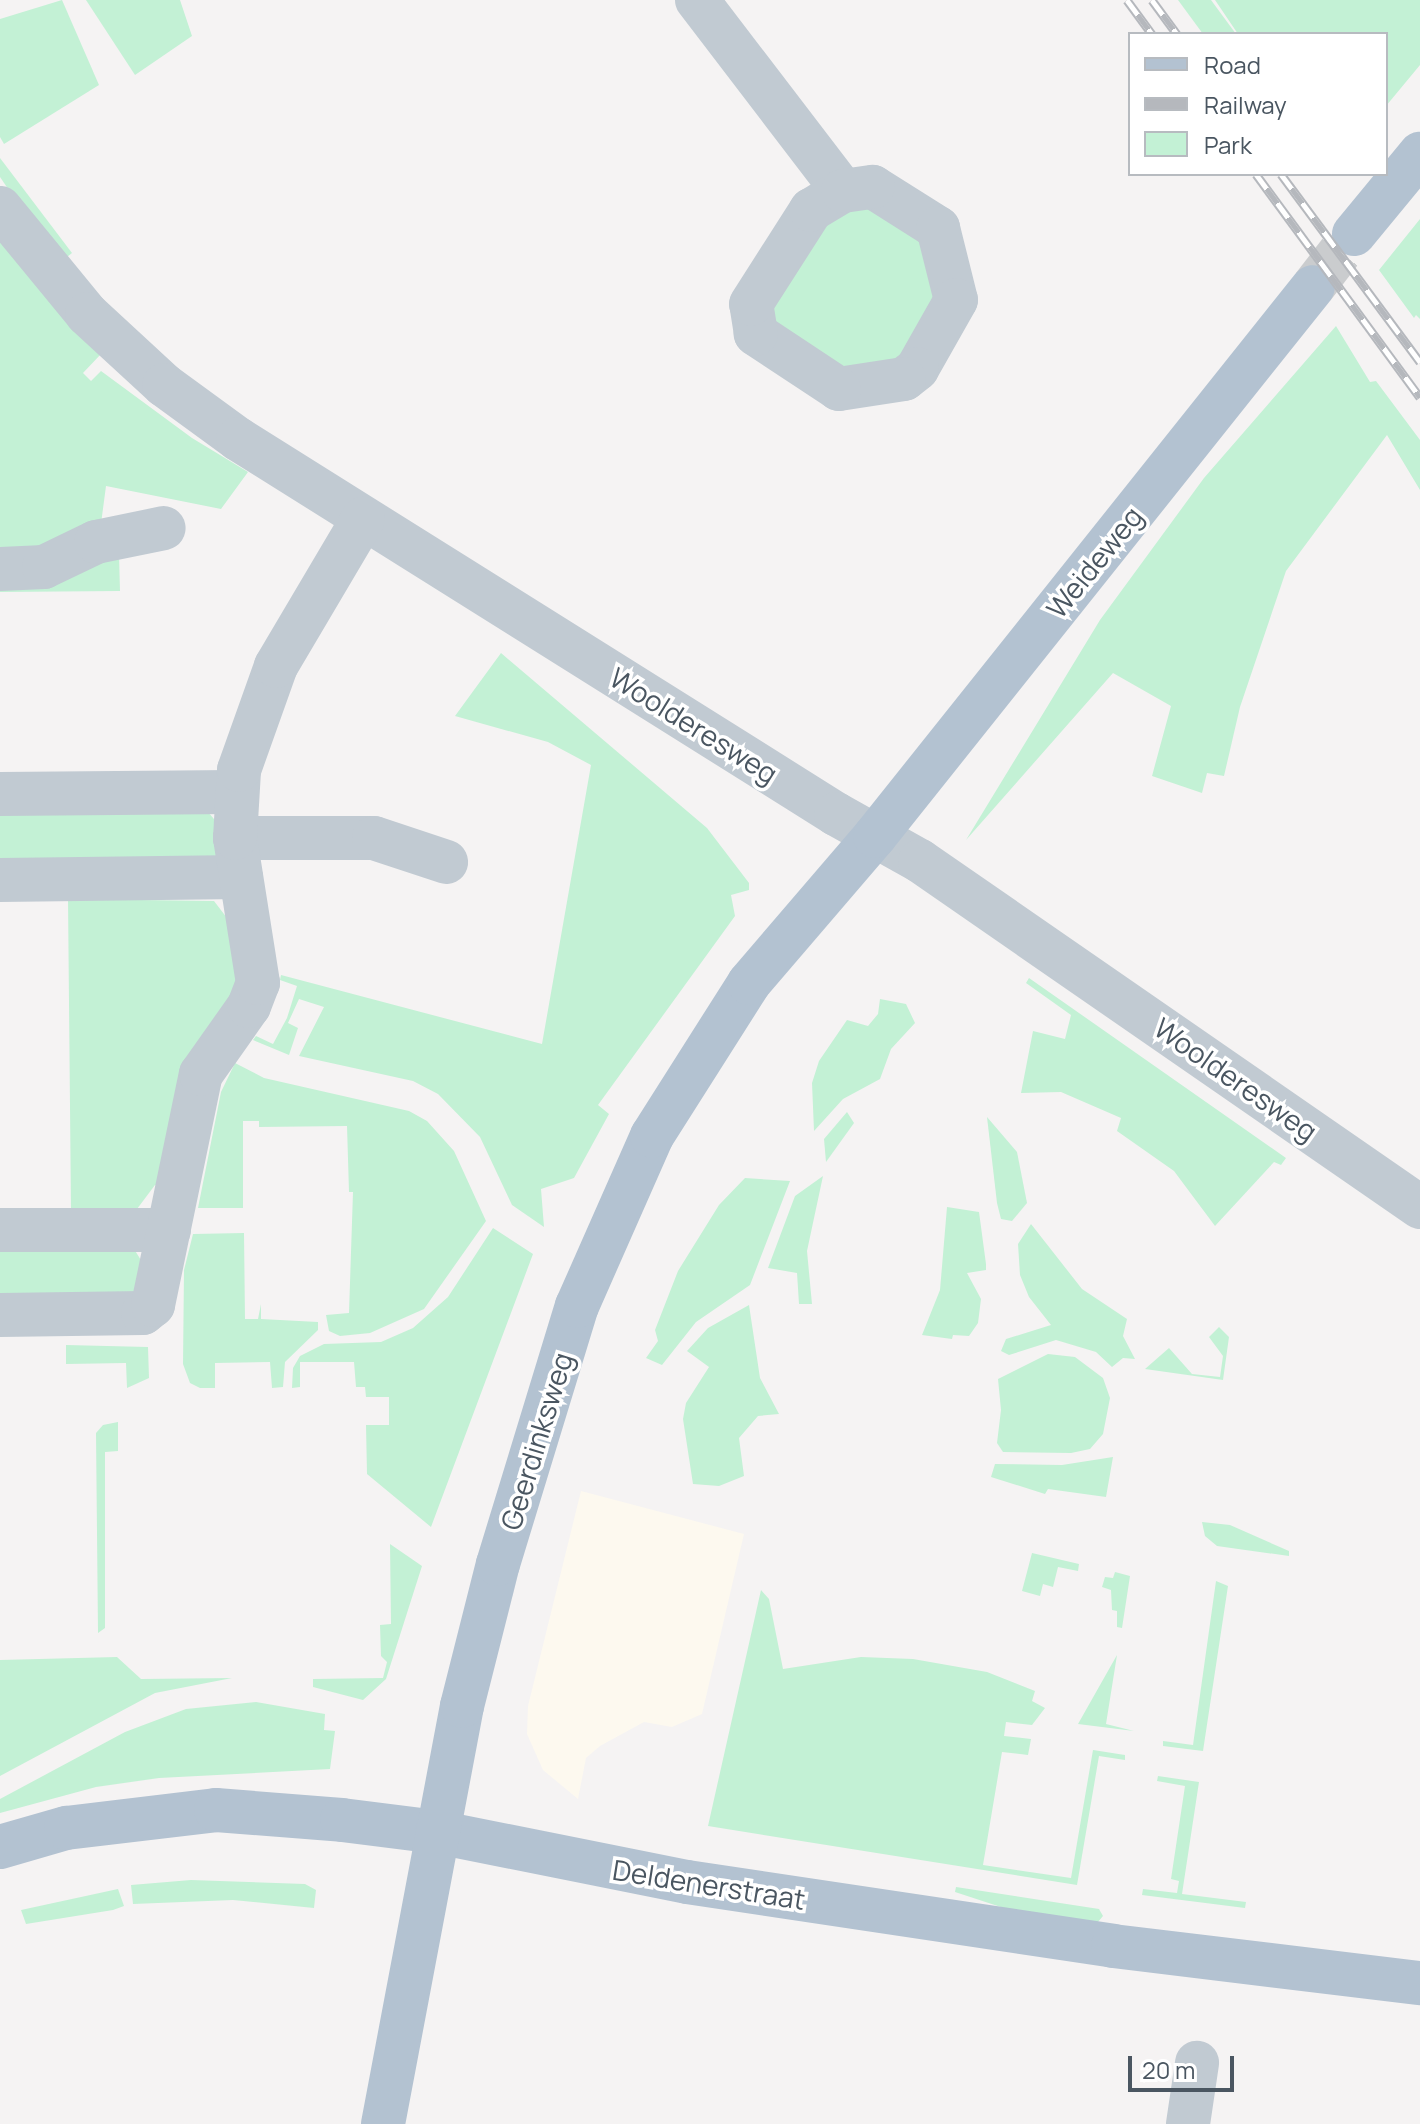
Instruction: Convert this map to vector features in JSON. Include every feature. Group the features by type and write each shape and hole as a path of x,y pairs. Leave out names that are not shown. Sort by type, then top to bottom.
{"main road":[{"path":"1354,234 1420,154"},
{"name":"Weideweg","path":"875,836 1313,287"},
{"name":"Geerdinksweg","path":"383,2124 462,1706 495,1578 577,1306 652,1136 700,1053 749,983 875,836"},
{"name":"Deldenerstraat","path":"0,1847 66,1828 216,1810 437,1832 687,1882 1113,1946 1420,1983"}],"street":[{"path":"697,0 843,191"},
{"path":"873,187 938,228 956,286 952,313 917,369 904,379 850,390 839,389 756,334 751,320 751,304 803,217 843,191 873,187"},
{"name":"Woolderesweg","path":"0,208 87,314 164,385 363,519 920,861 1420,1207"},
{"path":"0,1315 143,1313 153,1305 201,1074 258,983 258,962 238,857 234,792 276,666 363,519"},
{"path":"0,569 44,567 96,542 164,528"},
{"path":"0,794 234,792"},
{"path":"0,880 238,857 374,838 446,862"},
{"path":"0,1230 169,1230"},
{"path":"1188,2124 1197,2063"}],"shaded area":[{"path":"581,1491 744,1534 702,1714 672,1727 644,1722 600,1746 586,1758 578,1799 543,1770 527,1734 528,1706"}],"green space":[{"path":"62,0 99,85 4,144 0,137 0,19"},
{"path":"86,0 180,0 192,36 135,75"},
{"path":"1178,0 1211,0 1235,32 1202,32"},
{"path":"1215,0 1420,0 1420,65 1388,104 1388,32 1237,32"},
{"path":"0,158 72,253 67,257 17,202 0,177"},
{"path":"856,201 927,241 945,285 901,363 858,375 767,321 808,238"},
{"path":"1420,219 1420,319 1416,315 1414,318 1379,270"},
{"path":"0,239 101,354 83,373 91,381 101,371 192,438 248,472 221,509 106,486 97,554 119,554 120,591 0,592"},
{"path":"1336,326 1370,382 1376,381 1420,440 1420,490 1387,435 1286,571 1240,707 1224,776 1207,773 1202,793 1152,776 1171,706 1113,673 966,840 1100,620 1204,478"},
{"path":"501,653 707,828 749,883 749,890 731,895 735,916 598,1105 609,1114 574,1178 541,1189 544,1227 512,1205 480,1137 438,1094 413,1081 299,1056 324,1007 299,999 288,1023 298,1028 289,1055 253,1040 256,1036 273,1044 287,1018 297,986 280,980 281,975 542,1044 591,765 548,742 455,716"},
{"path":"0,807 208,812 219,825 218,854 207,864 0,869"},
{"path":"68,899 214,901 227,918 244,964 163,1187 155,1185 137,1209 71,1211"},
{"path":"1029,978 1286,1158 1281,1165 1274,1162 1215,1226 1174,1171 1117,1131 1121,1118 1061,1092 1021,1093 1033,1031 1065,1039 1071,1015 1026,983"},
{"path":"880,999 906,1004 915,1023 891,1049 880,1079 843,1099 814,1131 812,1083 819,1061 847,1020 868,1026 878,1014"},
{"path":"235,1063 264,1078 409,1111 427,1121 454,1151 486,1221 424,1309 370,1333 340,1336 329,1331 326,1315 349,1313 353,1192 349,1192 347,1126 259,1127 259,1121 243,1121 243,1208 198,1208 221,1092"},
{"path":"847,1112 854,1123 826,1162 824,1139"},
{"path":"987,1117 1017,1152 1027,1203 1012,1221 1001,1219 997,1203"},
{"path":"823,1176 807,1251 812,1304 799,1304 797,1273 768,1268 795,1196"},
{"path":"745,1178 790,1181 750,1285 696,1322 662,1365 646,1358 658,1341 655,1330 678,1271 719,1205"},
{"path":"947,1207 979,1212 986,1264 986,1270 967,1273 981,1299 978,1323 969,1336 953,1335 952,1339 922,1335 940,1290"},
{"path":"1031,1224 1082,1289 1127,1319 1123,1336 1135,1359 1123,1358 1112,1367 1096,1352 1056,1340 1009,1355 1001,1351 1006,1339 1051,1325 1029,1297 1020,1275 1018,1244"},
{"path":"493,1228 533,1254 431,1527 367,1474 366,1425 389,1425 389,1397 366,1397 365,1387 356,1387 354,1362 300,1362 300,1387 292,1388 293,1368 300,1356 324,1344 381,1342 413,1328 448,1297"},
{"path":"244,1233 245,1319 258,1319 261,1304 261,1319 318,1322 318,1330 285,1362 283,1387 272,1388 270,1362 215,1363 215,1388 200,1388 190,1383 183,1364 184,1270 193,1234"},
{"path":"0,1241 134,1249 144,1265 139,1293 0,1307"},
{"path":"749,1305 760,1378 779,1414 758,1416 739,1438 744,1476 719,1486 693,1484 683,1419 686,1403 709,1367 687,1351 708,1328"},
{"path":"1219,1327 1229,1337 1223,1380 1145,1369 1169,1348 1192,1374 1220,1377 1223,1356 1209,1337"},
{"path":"66,1345 148,1347 149,1378 127,1388 126,1363 66,1364"},
{"path":"1048,1354 1075,1357 1103,1378 1110,1398 1103,1434 1090,1449 1071,1453 1003,1452 997,1443 1001,1410 998,1379"},
{"path":"118,1422 118,1451 105,1452 105,1628 98,1633 96,1433 103,1425"},
{"path":"1113,1457 1106,1497 1048,1489 1045,1494 991,1477 995,1464 1062,1465"},
{"path":"1202,1522 1230,1525 1289,1551 1289,1556 1217,1546 1205,1536"},
{"path":"390,1544 422,1566 386,1679 363,1700 313,1687 313,1679 383,1678 387,1662 381,1656 380,1625 391,1624"},
{"path":"1032,1553 1079,1564 1078,1571 1058,1567 1053,1587 1043,1584 1040,1596 1022,1591"},
{"path":"1115,1572 1130,1576 1122,1628 1117,1627 1117,1611 1112,1610 1111,1590 1102,1587 1105,1577 1113,1578"},
{"path":"1216,1581 1228,1586 1203,1751 1163,1746 1163,1741 1193,1745"},
{"path":"761,1590 769,1599 783,1669 861,1657 913,1659 987,1672 1035,1691 1032,1701 1045,1708 1032,1725 1006,1722 1004,1736 1031,1739 1028,1755 1002,1752 983,1865 1071,1878 1093,1750 1125,1755 1125,1760 1099,1756 1077,1885 708,1826"},
{"path":"1117,1655 1106,1724 1134,1731 1078,1724"},
{"path":"117,1657 141,1679 232,1678 155,1693 0,1776 0,1660"},
{"path":"256,1702 325,1714 324,1730 335,1731 330,1769 159,1778 96,1787 0,1813 0,1799 125,1732 186,1709"},
{"path":"1158,1776 1199,1782 1182,1894 1246,1902 1245,1908 1142,1895 1143,1889 1177,1893 1179,1881 1171,1879 1185,1786 1157,1781"},
{"path":"191,1880 305,1884 316,1890 314,1908 233,1900 133,1904 131,1885"},
{"path":"956,1887 1099,1909 1103,1916 1097,1923 1007,1909 955,1892"},
{"path":"118,1889 124,1906 113,1910 26,1924 21,1910"}],"tunnel":[{"path":"1313,287 1354,234"}],"railway":[{"path":"1127,0 1151,32"},
{"path":"1152,0 1176,32"},
{"path":"1257,176 1420,397"},
{"path":"1282,176 1420,362"}]}
